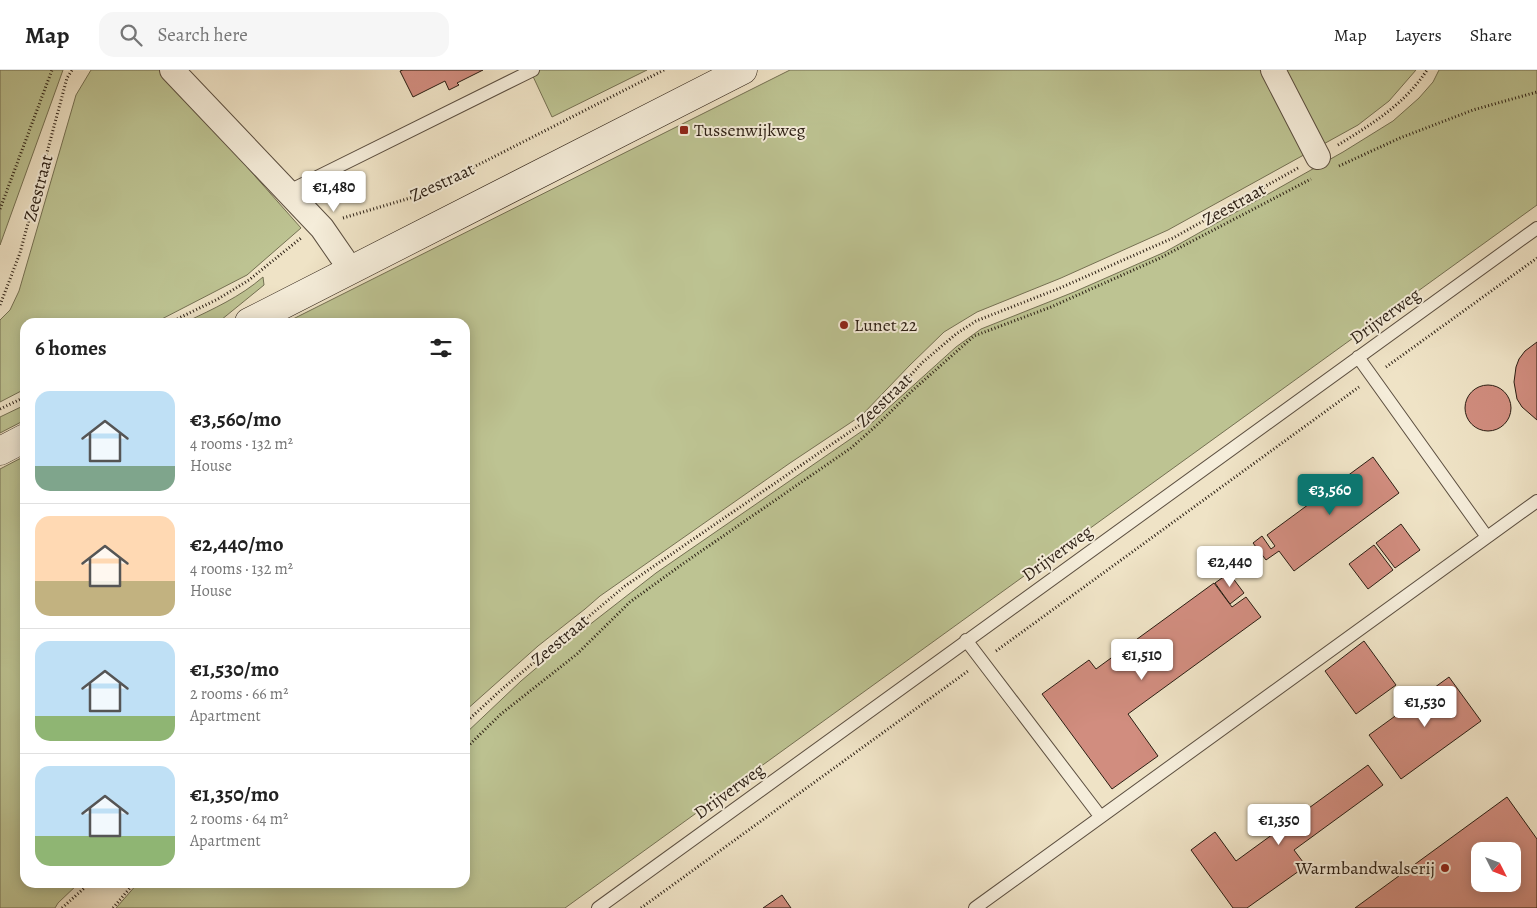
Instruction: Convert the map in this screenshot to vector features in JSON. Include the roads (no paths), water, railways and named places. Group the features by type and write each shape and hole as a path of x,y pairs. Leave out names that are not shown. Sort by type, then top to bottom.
{"main road":[{"name":"Zeestraat","path":"257,318 743,70"},
{"path":"0,451 20,441"}],"street":[{"path":"172,70 322,228 351,270"},
{"path":"1273,70 1323,167"}],"lane":[{"path":"287,192 533,70"},
{"name":"Drijverweg","path":"598,908 1537,228"},
{"path":"1358,357 1486,536"},
{"path":"975,908 1486,536 1537,501"},
{"path":"966,640 1100,816"}],"place":[{"name":"Tussenwijkweg","path":"684,130"},
{"name":"Lunet 22","path":"844,325"},
{"name":"Warmbandwalserij","path":"1445,868"}]}
